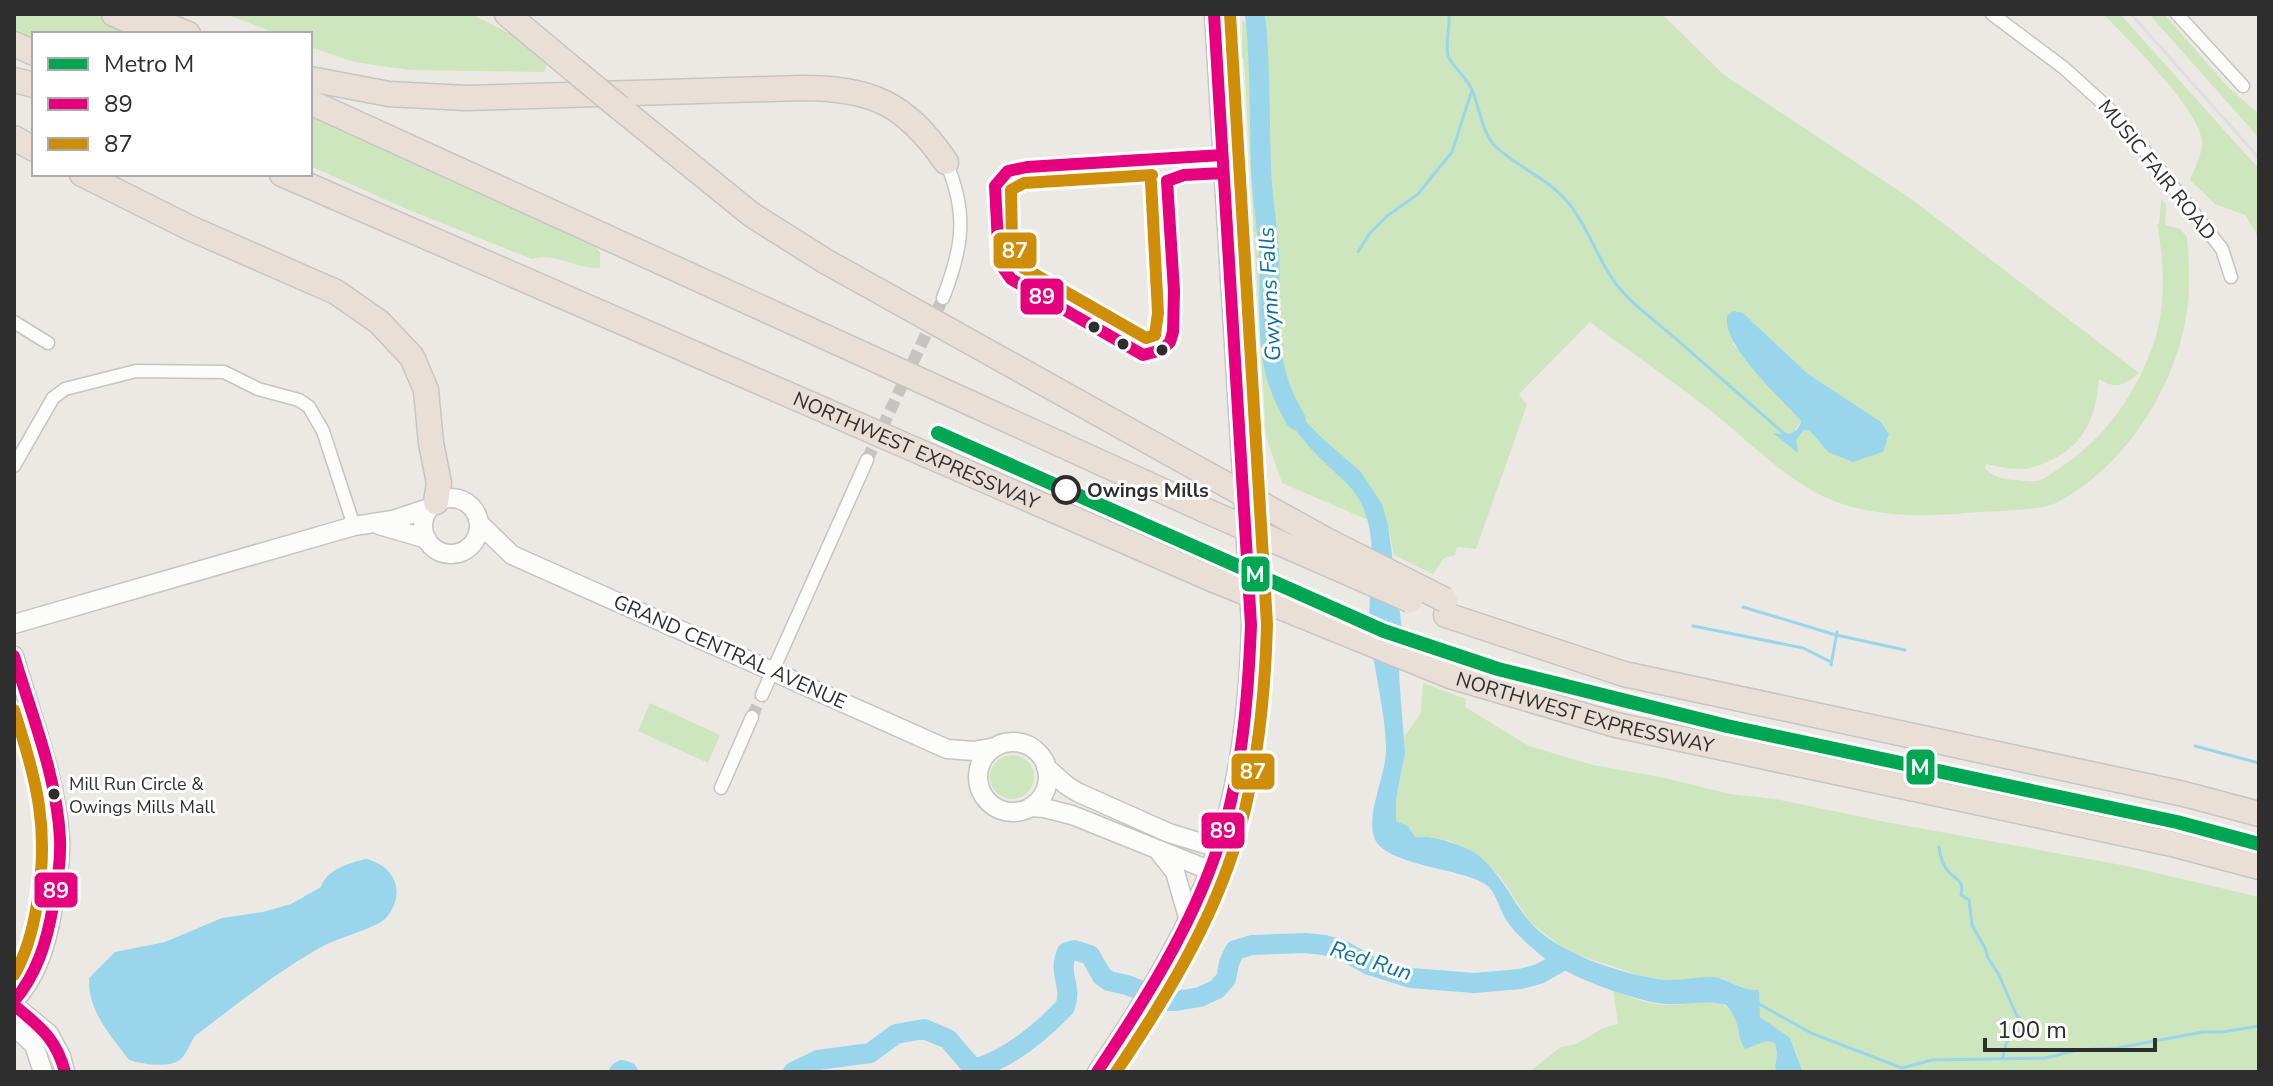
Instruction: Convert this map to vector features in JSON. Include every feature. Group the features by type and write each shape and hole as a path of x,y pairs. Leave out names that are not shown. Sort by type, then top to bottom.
{"highway":[{"path":"114,14 154,32"},
{"path":"140,14 183,32"},
{"path":"507,14 752,215 825,261 1445,607"},
{"path":"312,79 389,94 453,98 801,88 852,91 886,101 898,109 929,138 946,162"},
{"path":"312,103 1209,512 1562,655 1624,674 1790,712 2171,791 2259,814"},
{"path":"14,138 32,148"},
{"path":"86,176 190,228 320,285 379,322 412,357 426,390 439,483 433,505"},
{"name":"NORTHWEST EXPRESSWAY","path":"287,176 1214,580 1450,676 1616,725 2143,837 2259,867"}],"street":[{"path":"1097,1072 1164,963 1209,870 1231,801 1245,722 1251,625 1214,14"},
{"name":"MUSIC FAIR ROAD","path":"1992,14 2064,68 2118,117 2222,249 2231,277"},
{"path":"2177,14 2243,86"},
{"path":"943,298 957,257 962,217 946,162"},
{"path":"14,322 48,343"},
{"path":"14,466 53,398 65,389 136,371 224,372 258,389 299,400 309,407 323,431 363,525"},
{"path":"762,695 867,460"},
{"name":"GRAND CENTRAL AVENUE","path":"14,624 433,505 444,499 460,499 475,510 479,523 512,555"},
{"path":"427,539 423,526 433,505"},
{"path":"464,551 477,537 479,523"},
{"name":"GRAND CENTRAL AVENUE","path":"363,525 427,539 445,553 464,551 512,555 947,749 961,761 985,800 994,808 1017,813 1031,807 1044,808 1072,815 1209,870"},
{"path":"14,656 53,797 60,842 50,923 34,969 14,1003 55,1043 65,1072"},
{"path":"721,788 752,717"},
{"name":"GRAND CENTRAL AVENUE","path":"947,749 974,751 1007,743 1030,747 1039,754 1046,767 1066,785 1082,794 1169,833 1218,848"},
{"path":"978,785 979,765 995,747"},
{"path":"1031,807 1046,790 1046,767"},
{"path":"1158,851 1172,865 1188,917"},
{"path":"34,969 33,991 41,1026"},
{"path":"14,1026 34,1045 43,1072"},
{"path":"14,1035 24,1037 34,1045"}],"green space":[{"path":"14,14 98,14 138,32 32,32 32,39 14,30"},
{"path":"226,14 471,14 523,40 548,62 544,72 410,70 354,62 312,48 312,32 272,32"},
{"path":"1266,14 1662,14 1724,75 1910,198 2139,373 2120,385 2099,379 2088,425 2075,443 2055,458 2023,469 1986,464 1988,471 2000,478 2032,481 2047,476 2091,443 2129,396 2148,359 2161,311 2162,267 2157,224 2161,199 2166,204 2165,225 2180,229 2187,237 2188,245 2188,303 2174,362 2146,419 2127,444 2105,468 2056,503 2013,510 1899,514 1866,510 1834,501 1794,479 1700,403 1590,322 1519,394 1527,405 1476,549 1457,547 1455,555 1444,558 1433,574 1394,555 1389,529 1282,483 1266,437 1242,20 1265,37","holes":["1743,313 1808,374 1832,391 1828,452 1809,430 1804,430 1797,438 1795,431 1801,421 1733,344"]},
{"path":"2103,14 2120,14 2259,169 2259,246 2256,233 2245,215 2215,204 2190,180 2202,144 2197,126 2188,109 2160,74"},
{"path":"2149,14 2164,14 2228,87 2259,114 2259,138"},
{"path":"312,112 590,241 600,252 600,268 559,259 532,259 312,167"},
{"path":"1423,683 1466,699 1465,707 1529,746 1593,765 1730,794 1775,799 2127,866 2259,897 2259,1072 1803,1072 1795,1049 1760,1017 1751,991 1722,978 1673,980 1644,977 1567,951 1530,922 1499,875 1482,859 1450,841 1415,837 1408,826 1396,821 1396,800 1405,753 1404,737 1421,713"},
{"path":"650,703 720,735 708,763 638,731"},
{"path":"1012,755 1027,762 1034,777 1027,792 1012,799 997,792 990,777 997,762"},
{"path":"1613,990 1661,1004 1723,1004 1737,1020 1742,1036 1775,1043 1777,1072 1529,1072 1561,1047 1576,1044 1603,1028 1618,1024"}],"water":[{"path":"1733,311 1743,313 1808,374 1881,422 1889,434 1883,452 1853,462 1828,452 1809,430 1804,430 1796,440 1798,453 1773,433 1794,432 1801,421 1755,371 1734,342 1727,316"},
{"name":"Gwynns Falls","path":"1282,398 1292,402 1302,418 1361,472 1382,504 1388,525 1402,628 1399,675 1405,753 1396,800 1396,821 1408,826 1415,837 1436,838 1456,844 1482,858 1530,922 1542,934 1575,954 1615,969 1653,978 1712,977 1759,990 1760,1017 1790,1038 1803,1072 1777,1072 1775,1043 1766,1041 1745,1049 1734,1017 1726,1005 1653,1002 1584,980 1543,957 1522,939 1505,918 1491,890 1483,883 1406,860 1380,846 1372,827 1386,747 1370,633 1372,563 1369,529 1357,496 1295,429 1281,410"},
{"path":"366,859 384,867 395,882 396,900 386,918 325,945 274,977 195,1036 183,1057 176,1062 156,1065 129,1060 96,1012 90,990 89,978 115,952 165,942 222,918 291,904 321,887 333,872"}],"waterway":[{"name":"Gwynns Falls","path":"1255,14 1272,358 1285,399 1296,420"},
{"path":"1449,14 1448,56 1472,90 1484,127 1495,146 1552,187 1570,205 1610,275 1631,301 1788,437"},
{"path":"1358,252 1370,233 1387,216 1418,194 1452,152 1472,90"},
{"path":"1743,607 1836,635 1905,650"},
{"path":"1693,626 1803,648 1831,662"},
{"path":"1831,665 1837,632"},
{"path":"2195,746 2259,763"},
{"path":"1939,847 1945,868 1961,884 1961,895 1969,900 1972,925 2025,1026 2007,1041 2003,1058"},
{"name":"Red Run","path":"793,1072 818,1060 870,1053 896,1034 924,1029 948,1039 971,1066 977,1068 989,1064 1024,1043 1065,1007 1064,960 1067,952 1074,950 1090,955 1102,976 1109,981 1168,1001 1200,997 1217,989 1226,979 1235,950 1252,945 1324,945 1342,950 1369,965 1411,978 1474,983 1520,979 1539,974 1562,961"},
{"path":"1759,1004 1811,1033 1902,1068 1932,1060 2045,1058 2078,1050 2117,1048 2203,1032 2259,1026"},
{"name":"Red Run","path":"619,1072 628,1072"}],"tunnel":[{"path":"867,460 943,298"},
{"path":"752,717 762,695"}],"railway":[{"path":"2131,14 2259,158"}],"metro line":[{"name":"M","path":"938,433 1384,631 1498,669 1727,726 2177,822 2259,844"}],"transit line":[{"name":"89","path":"1097,1072 1165,964 1207,877 1233,793 1246,709 1251,625 1214,14"},
{"name":"87","path":"1116,1072 1182,966 1222,881 1248,796 1262,711 1267,624 1230,14"},
{"name":"89","path":"1222,155 1027,167 1008,171 995,186 999,262 1011,279 1143,355 1162,350 1170,342 1173,332 1174,291 1167,181 1184,175 1223,173"},
{"name":"87","path":"1151,182 1158,313 1155,335 1146,338 1022,267 1012,244 1011,190 1024,183 1152,175"},
{"name":"89","path":"14,656 49,770 58,816 60,848 56,889 44,944 29,980 14,1001"},
{"name":"87","path":"14,710 35,783 42,828 41,877 34,923 14,975"},
{"name":"89","path":"14,1005 52,1042 65,1072"}],"place":[{"name":"Owings Mills","path":"1066,490"},
{"name":"Mill Run Circle & Owings Mills Mall","path":"54,794"}]}
